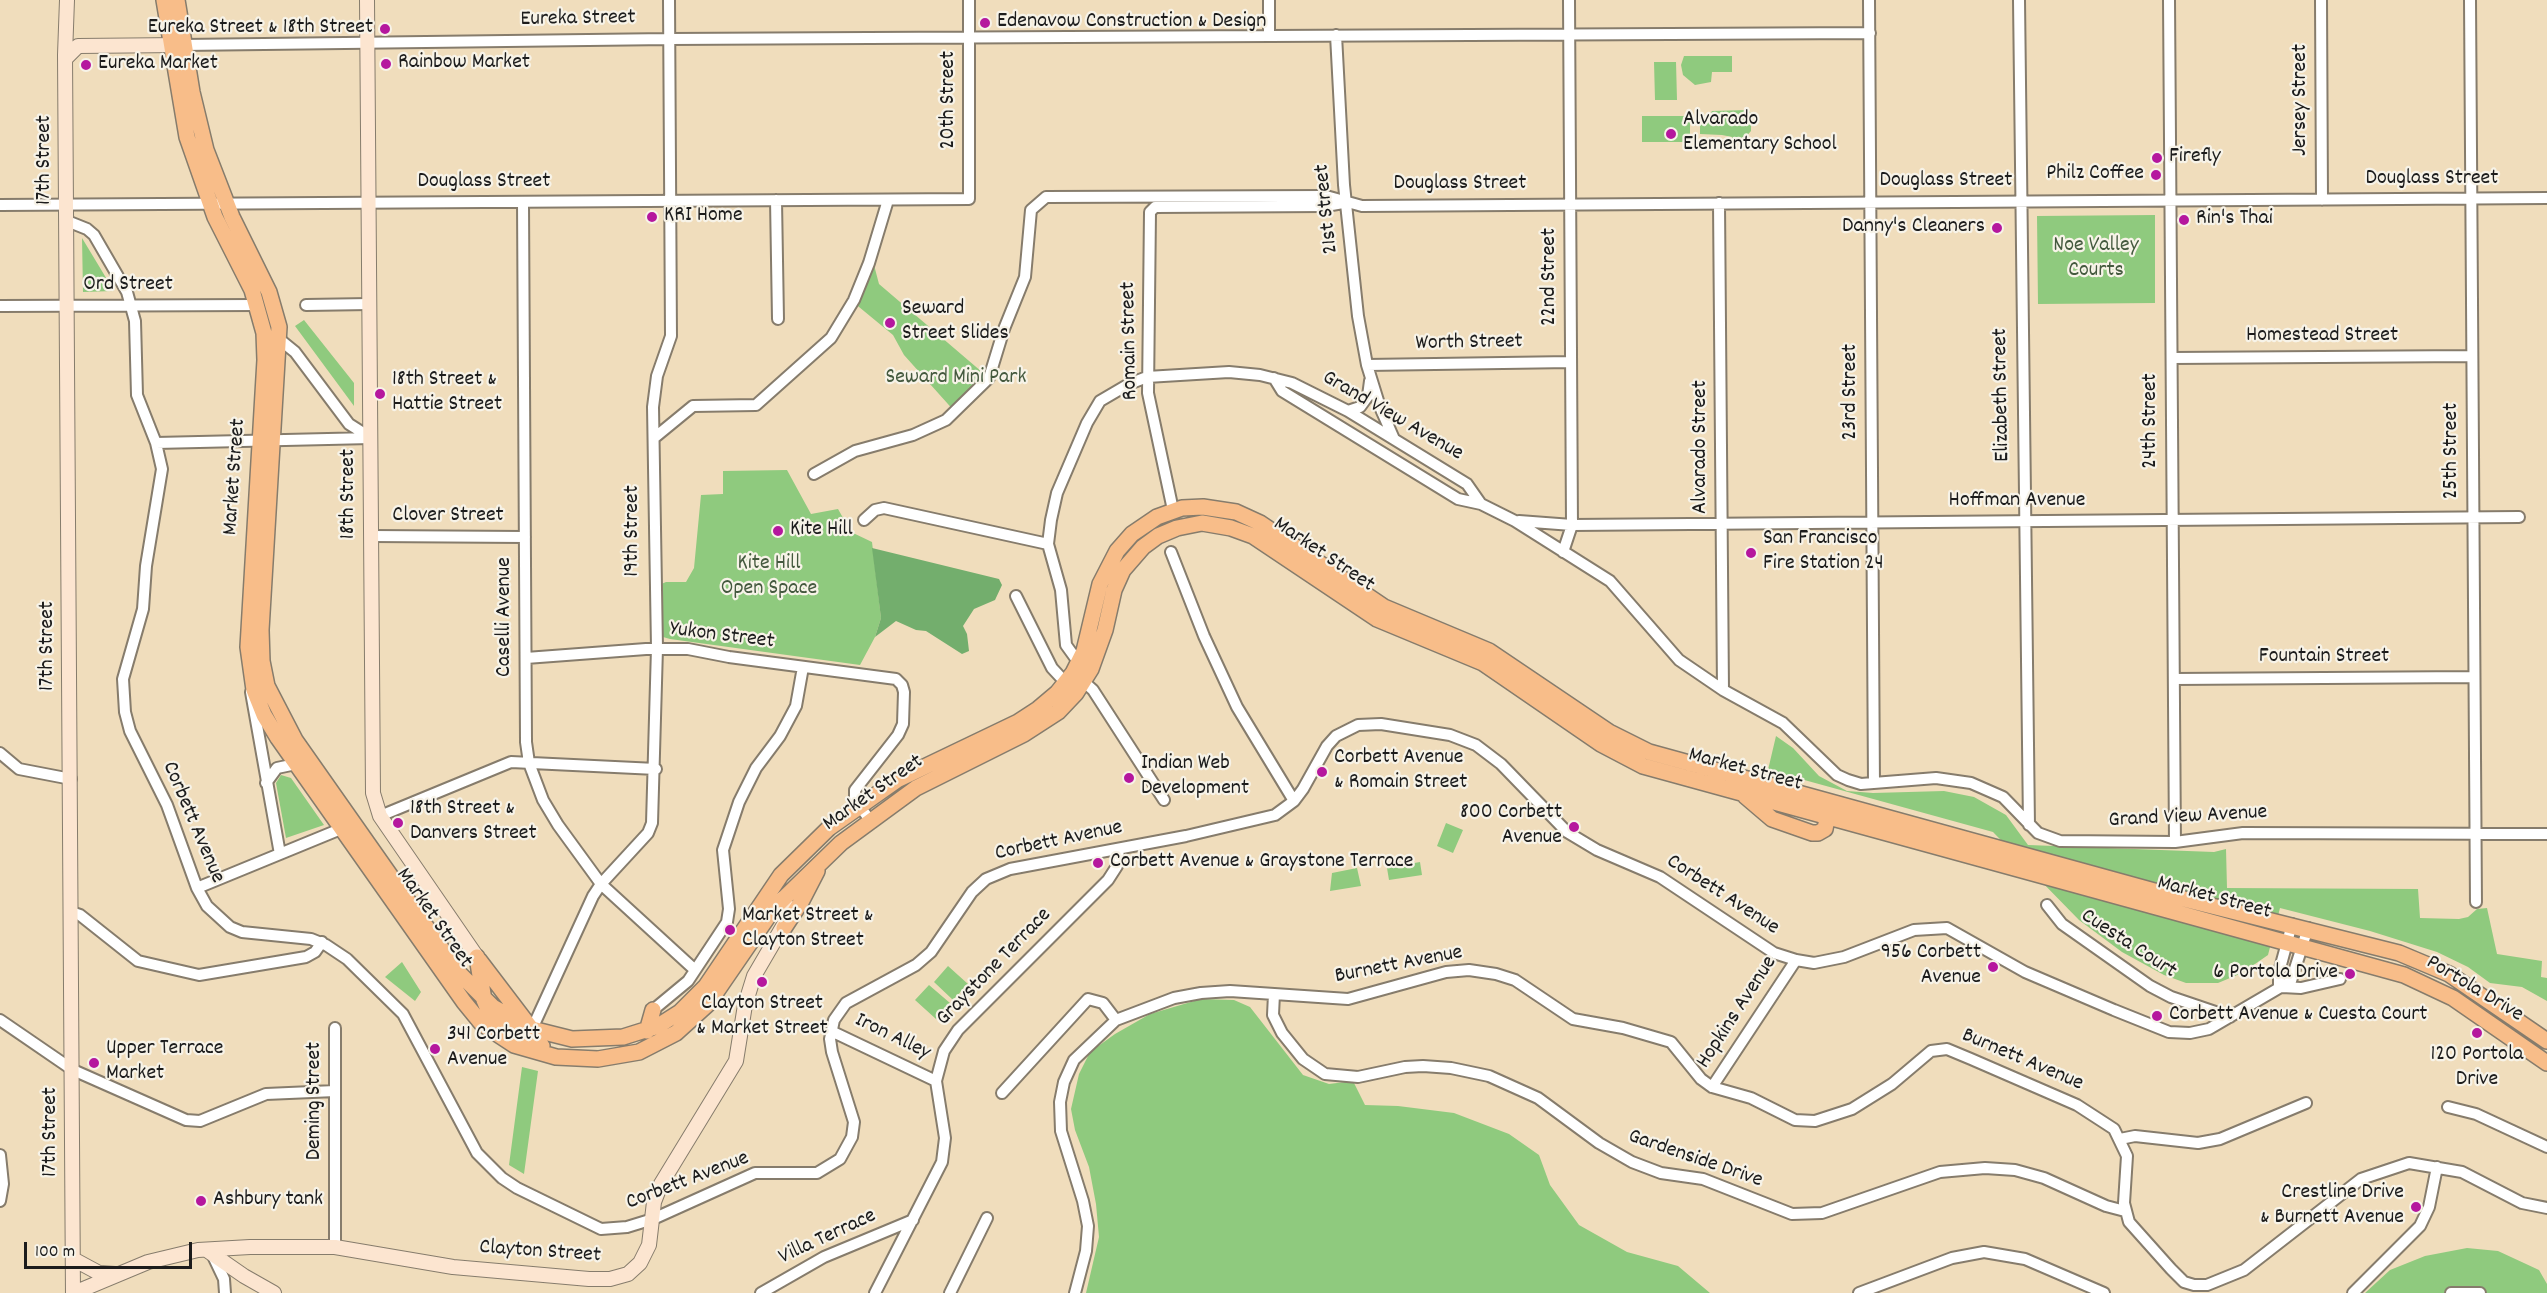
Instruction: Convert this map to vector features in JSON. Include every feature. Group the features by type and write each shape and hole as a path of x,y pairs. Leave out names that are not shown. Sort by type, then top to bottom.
{"main road":[{"name":"17th Street","path":"67,0 73,1293"},
{"name":"Market Street","path":"164,0 218,204 257,305 265,353 267,442 261,630 264,673 271,697 347,826 472,1014 502,1039 529,1051 556,1057 598,1059 626,1055 652,1047 676,1033 708,1004 765,918 776,894 870,820 927,782 1047,721 1068,703 1084,682 1101,643 1114,590 1123,570 1158,536 1177,528 1202,524 1221,525 1263,542 1377,619 1489,667 1590,737 1628,759 1743,794 1772,819 1803,831 1821,832 1829,818 2287,942"},
{"name":"Market Street","path":"177,0 177,45"},
{"name":"18th Street","path":"367,0 373,793 380,816 477,957"},
{"path":"67,36 78,46 67,57"},
{"name":"Eureka Street","path":"78,46 177,45"},
{"name":"Market Street","path":"218,204 269,292 277,315 279,339 248,636 250,676 264,715 296,764 347,826 458,972 484,1000 532,1029 558,1037 585,1040 623,1037 647,1031 669,1020 698,996 816,839 859,805 908,775 1028,716 1048,701 1066,683 1079,663 1088,639 1100,584 1117,551 1140,527 1173,510 1190,507 1213,507 1236,512 1260,523 1384,607 1490,651 1634,747 1676,761 2007,851 2292,924"},
{"path":"1824,801 1830,809 1829,818"},
{"path":"784,928 829,853"},
{"path":"776,894 789,911 784,928"},
{"name":"Portola Drive","path":"2292,924 2399,953 2436,968 2547,1041"},
{"name":"Clayton Street","path":"73,1293 159,1259 198,1250 250,1247 335,1246 470,1269 610,1279 628,1274 640,1263 649,1245 656,1195 661,1184 733,1069 739,1053 748,992 763,957 784,928"},
{"name":"Portola Drive","path":"2287,942 2382,968 2428,985 2460,1003 2547,1063"},
{"path":"477,957 484,1000 498,1023 541,1045 556,1057"},
{"path":"477,957 532,1029"},
{"path":"647,1031 653,1010"},
{"path":"208,1251 274,1293"},
{"path":"73,1258 99,1273 118,1274"}],"street":[{"name":"19th Street","path":"532,1029 601,884 651,827 656,769 657,648 653,407 657,376 671,336 669,0"},
{"name":"20th Street","path":"969,0 969,199"},
{"path":"1269,0 1269,35"},
{"name":"22nd Street","path":"1563,552 1572,525 1569,0"},
{"name":"23rd Street","path":"1869,0 1874,783"},
{"name":"Elizabeth Street","path":"2019,0 2029,825"},
{"name":"24th Street","path":"2169,0 2175,843"},
{"name":"Jersey Street","path":"2321,0 2322,200"},
{"name":"25th Street","path":"2470,0 2476,902"},
{"name":"Eureka Street","path":"177,45 1336,34 1870,33"},
{"name":"21st Street","path":"1336,34 1346,202 1358,316 1367,365 1394,439"},
{"name":"Douglass Street","path":"814,474 855,451 913,435 946,420 990,378 1004,329 1025,277 1031,210 1036,203 1046,197 1326,196 1362,206 2547,198"},
{"name":"Douglass Street","path":"0,205 969,199"},
{"path":"654,438 693,406 756,405 831,339 854,300 869,263 888,200"},
{"path":"776,201 778,318"},
{"name":"Caselli Avenue","path":"523,202 526,742 529,763 543,800 558,825 601,884 695,970"},
{"name":"Douglass Street","path":"1155,207 1326,206 1346,202"},
{"name":"Alvarado Street","path":"1719,203 1723,690"},
{"name":"Romain Street","path":"1155,207 1150,212 1147,377 1148,393 1173,510"},
{"name":"Corbett Avenue","path":"67,221 87,229 94,236 132,305 135,321 137,395 162,464 146,566 143,609 125,669 123,694 130,731 167,805 197,888 207,906 230,927 242,932 294,936 322,942 347,959 403,1014 468,1141 502,1178 517,1188 601,1229 627,1227 653,1219 755,1173 817,1173 840,1159 852,1137 854,1122 832,1052 831,1030 834,1020 846,1003 916,965 931,952 972,892 990,876 1010,869 1268,818 1280,813 1294,801 1310,780 1327,746 1348,728 1381,724 1450,735 1476,746 1501,764 1567,832 1597,850 1660,877 1774,953 1814,963 1845,957 1914,930 1947,928 2025,972 2169,1032 2180,1034 2199,1032 2230,1017"},
{"path":"306,305 370,304"},
{"name":"Ord Street","path":"0,306 257,305"},
{"path":"279,339 295,352 349,424 371,438"},
{"name":"Homestead Street","path":"2172,358 2472,356"},
{"name":"Worth Street","path":"1367,365 1571,362"},
{"name":"Grand View Avenue","path":"1079,663 1066,645 1061,590 1048,543 1057,493 1087,423 1100,401 1114,391 1147,377 1229,372 1274,378 1292,383 1348,411 1467,484 1481,504"},
{"name":"Grand View Avenue","path":"1274,378 1282,391 1458,499 1481,504 1515,521 1610,581 1679,660 1723,690 1783,723 1837,775 1861,784 1936,778 1971,783 2003,797 2037,833 2060,841 2175,843 2243,833 2547,834"},
{"path":"1348,411 1360,407 1368,396 1371,378"},
{"path":"156,443 371,438"},
{"path":"864,520 875,510 884,508 1048,543"},
{"name":"Hoffman Avenue","path":"1515,521 1572,525 2519,517"},
{"name":"Clover Street","path":"371,536 525,537"},
{"path":"1171,552 1204,636 1237,707 1294,801"},
{"path":"1016,596 1052,668 1066,683"},
{"name":"Yukon Street","path":"526,658 657,648 688,649 891,678 900,682 904,692 903,724 898,735 858,783 854,796 859,805"},
{"path":"653,1010 680,990 729,916 722,856 739,802 756,768 793,715 800,696 803,667"},
{"path":"250,676 254,719 280,854"},
{"name":"Fountain Street","path":"2174,679 2474,677"},
{"path":"1084,682 1093,690 1164,800"},
{"path":"0,753 20,769 71,779"},
{"path":"380,816 511,762 656,769"},
{"path":"266,783 277,768 296,764"},
{"path":"859,805 870,820"},
{"path":"197,888 347,826"},
{"name":"Graystone Terrace","path":"875,1293 913,1220 944,1153 945,1137 936,1081 940,1058 953,1037 1108,880 1117,866 1119,849"},
{"name":"Cuesta Court","path":"2047,905 2062,924 2150,986 2171,997 2230,1017"},
{"path":"71,912 86,919 138,961 199,975 306,957 315,952 322,942"},
{"path":"2279,987 2279,972 2292,924"},
{"path":"2230,1017 2291,981 2308,928"},
{"name":"Hopkins Avenue","path":"1712,1087 1796,960"},
{"name":"Burnett Avenue","path":"1075,1293 1086,1251 1088,1226 1083,1200 1062,1131 1060,1102 1064,1082 1074,1060 1116,1020 1174,998 1201,993 1274,994 1348,999 1446,972 1469,970 1496,974 1527,986 1573,1019 1623,1028 1671,1042 1701,1079 1712,1087 1751,1098 1795,1120 1815,1121 1852,1109 1892,1084 1931,1051 1947,1049 2076,1105 2107,1122 2125,1148 2128,1165 2125,1211"},
{"path":"2279,987 2301,988 2340,979"},
{"name":"Gardenside Drive","path":"1274,994 1274,1018 1282,1033 1303,1059 1325,1074 1358,1077 1405,1067 1424,1066 1451,1068 1489,1076 1538,1098 1599,1143 1632,1162 1661,1173 1703,1179 1787,1213 1816,1215 1933,1174 1985,1168 2015,1170 2044,1178 2106,1206 2125,1211"},
{"path":"1002,1093 1088,999 1103,1003 1116,1020"},
{"path":"0,1020 73,1070 194,1122 266,1094 335,1091"},
{"name":"Deming Street","path":"335,1028 335,1246"},
{"name":"Iron Alley","path":"831,1030 936,1081"},
{"path":"2120,1139 2135,1136 2198,1143 2220,1139 2306,1103"},
{"path":"2448,1107 2476,1114 2547,1147"},
{"path":"0,1155 3,1184 0,1201"},
{"path":"2125,1211 2135,1232 2180,1278 2187,1289 2207,1285 2245,1269 2366,1176 2411,1162 2466,1174 2528,1205 2547,1208"},
{"path":"2353,1293 2420,1226 2429,1207 2437,1167"},
{"path":"950,1293 987,1218"},
{"name":"Villa Terrace","path":"761,1293 824,1257 913,1220"},
{"path":"208,1251 219,1265 225,1279 225,1293"},
{"path":"1859,1293 1952,1258 1984,1252 2025,1259 2104,1293"},
{"path":"2451,1293 2481,1293"}],"green space":[{"path":"1684,56 1732,56 1732,72 1712,72 1711,82 1695,85 1683,75 1681,65"},
{"path":"1654,62 1676,62 1677,100 1655,100"},
{"path":"1748,110 1751,113 1751,131 1743,140 1733,140 1732,137 1722,135 1700,134 1700,115 1709,115 1712,111"},
{"path":"1642,116 1690,116 1690,142 1642,142"},
{"name":"Noe Valley Courts","path":"2155,215 2155,303 2038,304 2037,216"},
{"path":"82,238 114,291 83,292"},
{"name":"Seward Mini Park","path":"869,263 874,265 879,284 989,378 956,413 904,355 893,335 853,302"},
{"path":"304,320 354,383 354,406 295,326"},
{"name":"Kite Hill Open Space","path":"787,470 811,514 838,509 851,532 872,542 881,618 875,637 860,665 670,639 663,637 660,631 659,585 666,582 686,582 694,568 701,495 723,494 723,471"},
{"path":"872,548 999,579 1002,585 995,600 974,609 963,626 967,634 969,651 962,654 926,631 916,630 896,621 875,637 881,618"},
{"path":"1776,736 1793,748 1819,776 1847,791 1873,793 1944,791 1974,797 2006,815 2028,845 2214,852 2226,849 2227,888 2418,889 2420,918 2459,919 2468,917 2477,909 2487,908 2497,954 2542,961 2541,977 2547,978 2547,1001 2522,987 2490,983 2468,967 2437,952 2370,931 2280,908 2268,955 2242,973 2218,983 2186,983 2164,975 2122,952 2079,920 1993,832 1768,770"},
{"path":"281,775 291,778 324,825 286,838 276,783"},
{"path":"1446,823 1463,830 1453,853 1437,846"},
{"path":"1420,862 1422,875 1389,880 1387,868"},
{"path":"1357,868 1361,886 1330,891 1332,873"},
{"path":"402,962 421,992 415,1001 385,977"},
{"path":"948,966 968,984 953,1000 934,982"},
{"path":"929,985 950,1003 936,1019 915,1000"},
{"path":"1201,999 1234,1000 1250,1007 1303,1075 1329,1084 1353,1081 1365,1105 1398,1106 1454,1113 1509,1134 1539,1155 1550,1185 1579,1225 1627,1252 1678,1266 1710,1293 1086,1293 1099,1237 1089,1167 1075,1130 1071,1109 1079,1074 1090,1052 1115,1034 1150,1014"},
{"path":"522,1067 538,1071 524,1174 509,1165"},
{"path":"2467,1248 2498,1251 2539,1270 2547,1284 2547,1293 2365,1293 2390,1270 2425,1256"}],"place":[{"name":"Edenavow Construction & Design","path":"985,23"},
{"name":"Eureka Street & 18th Street","path":"385,29"},
{"name":"Rainbow Market","path":"386,64"},
{"name":"Eureka Market","path":"86,65"},
{"name":"Alvarado Elementary School","path":"1671,134"},
{"name":"Firefly","path":"2157,158"},
{"name":"Philz Coffee","path":"2156,175"},
{"name":"KRI Home","path":"652,217"},
{"name":"Rin's Thai","path":"2184,220"},
{"name":"Danny's Cleaners","path":"1997,228"},
{"name":"Seward Street Slides","path":"890,323"},
{"name":"18th Street & Hattie Street","path":"380,394"},
{"name":"Kite Hill","path":"778,531"},
{"name":"San Francisco Fire Station 24","path":"1751,553"},
{"name":"Corbett Avenue & Romain Street","path":"1322,772"},
{"name":"Indian Web Development","path":"1129,778"},
{"name":"18th Street & Danvers Street","path":"398,823"},
{"name":"800 Corbett Avenue","path":"1574,827"},
{"name":"Corbett Avenue & Graystone Terrace","path":"1098,863"},
{"name":"Market Street & Clayton Street","path":"730,930"},
{"name":"956 Corbett Avenue","path":"1993,967"},
{"name":"6 Portola Drive","path":"2350,974"},
{"name":"Clayton Street & Market Street","path":"762,982"},
{"name":"Corbett Avenue & Cuesta Court","path":"2157,1016"},
{"name":"120 Portola Drive","path":"2477,1033"},
{"name":"341 Corbett Avenue","path":"435,1049"},
{"name":"Upper Terrace Market","path":"94,1063"},
{"name":"Ashbury tank","path":"201,1201"},
{"name":"Crestline Drive & Burnett Avenue","path":"2416,1207"}]}
